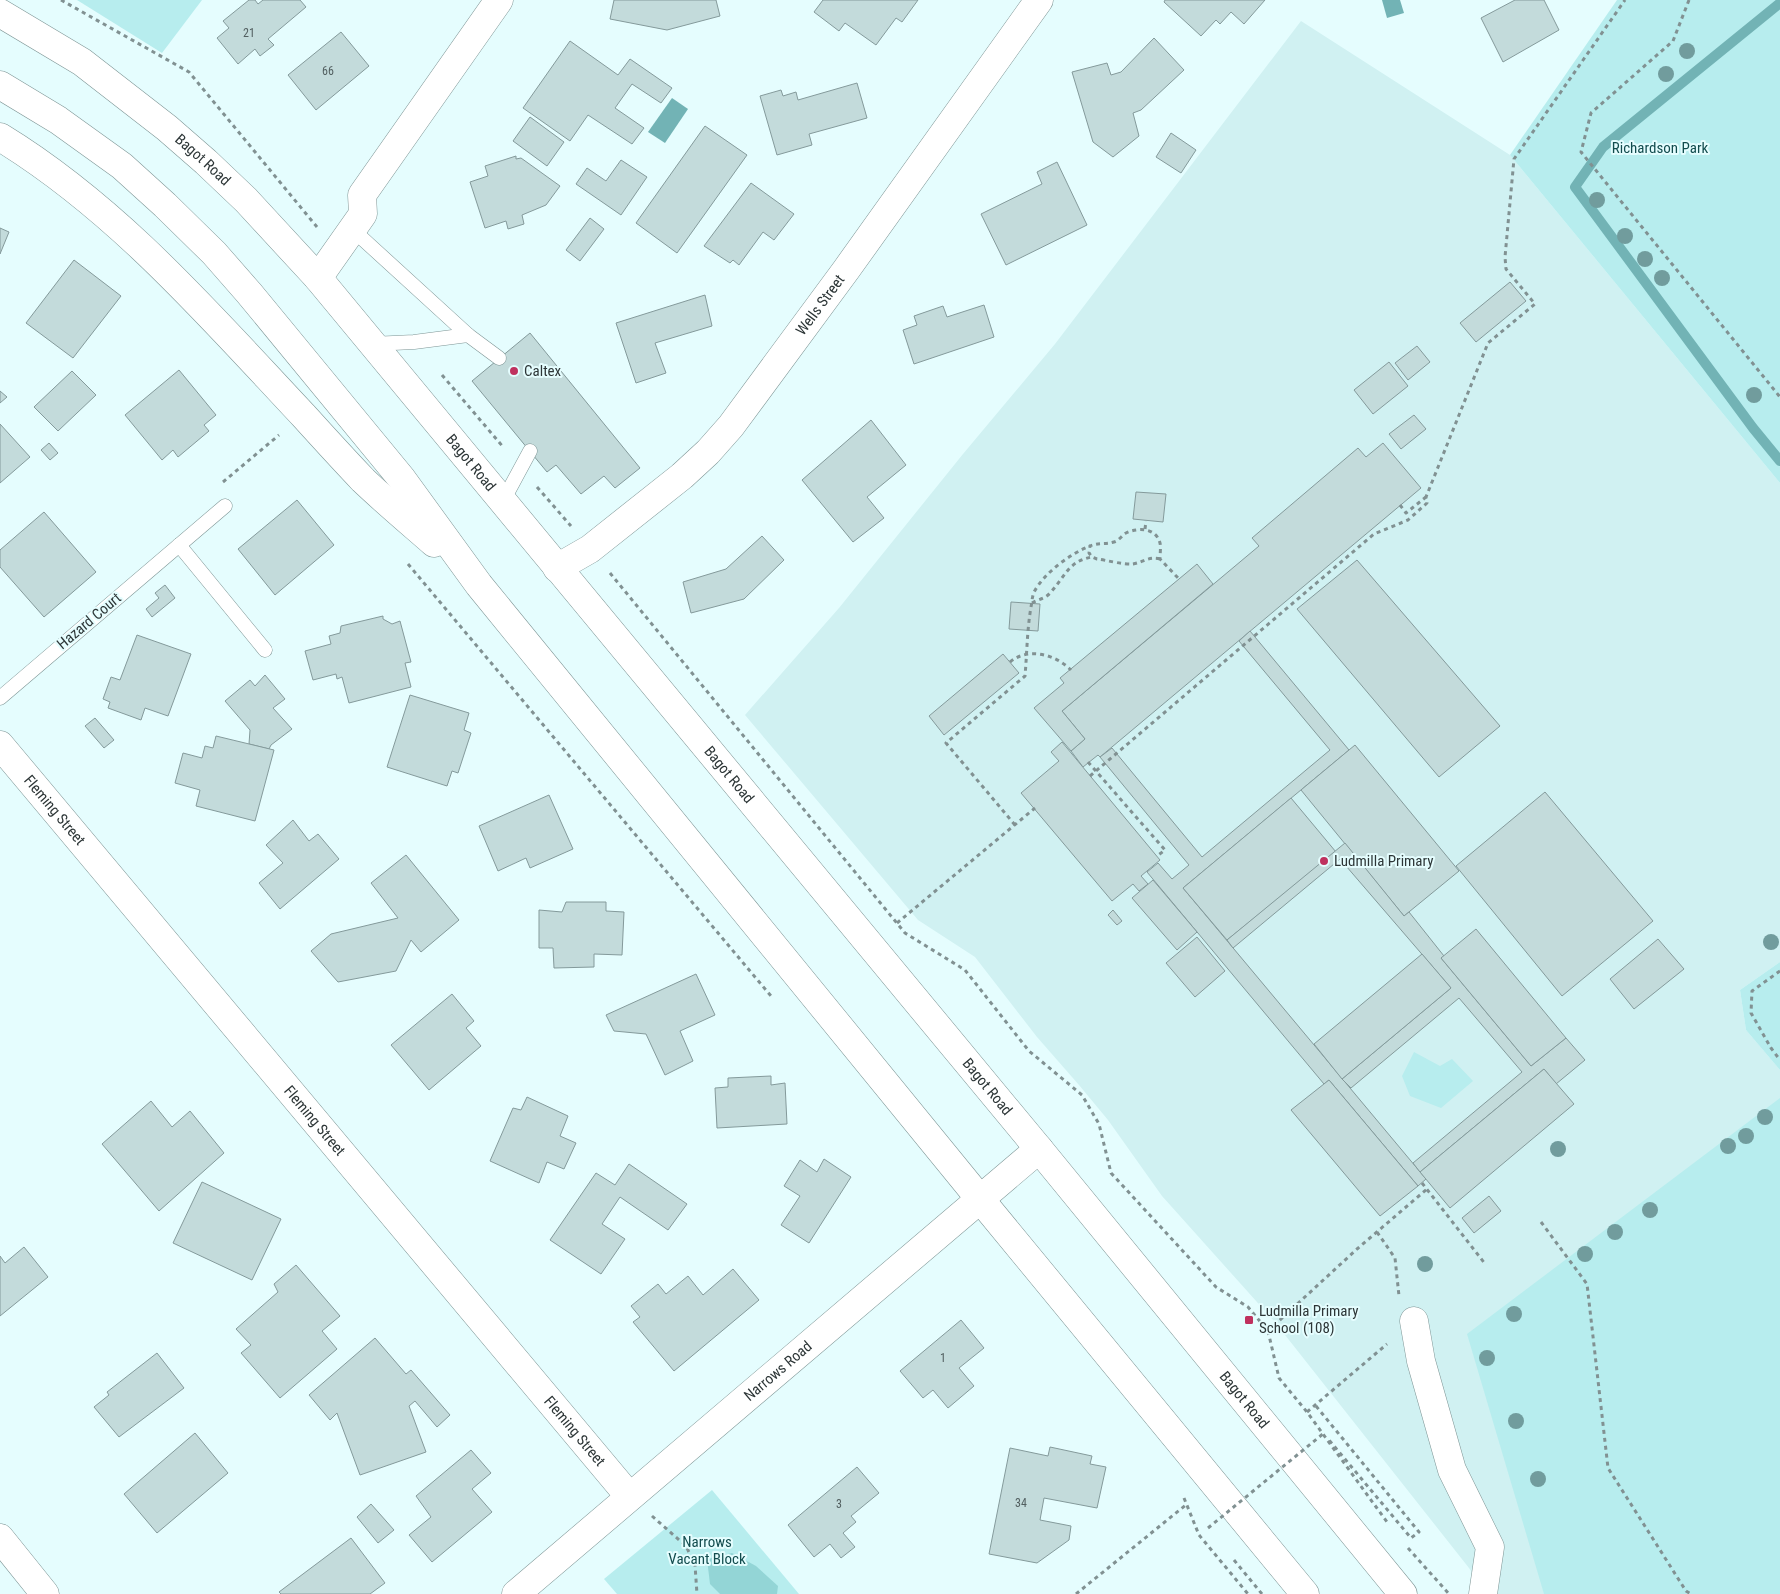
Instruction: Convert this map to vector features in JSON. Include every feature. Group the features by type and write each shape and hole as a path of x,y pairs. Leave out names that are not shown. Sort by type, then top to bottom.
{"main road":[{"path":"318,278 351,232 362,195 499,0"},
{"name":"Wells Street","path":"558,568 590,549 682,476 708,452 731,426 852,262 1039,0"},
{"name":"Bagot Road","path":"0,13 82,62 167,128 246,200 318,278 1039,1149 1403,1594"},
{"path":"0,85 58,120 122,166 214,253 249,293 402,479 476,581 1305,1594"},
{"path":"0,137 75,190 173,276 364,480 476,581"},
{"name":"Fleming Street","path":"0,745 630,1496"},
{"name":"Narrows Road","path":"516,1594 1039,1149"},
{"path":"1406,1312 1452,1470 1490,1547 1483,1594"},
{"path":"0,1538 45,1594"}],"lane":[{"path":"351,232 468,335 499,358"},
{"path":"372,344 414,342 468,335"},
{"path":"503,501 530,451"},
{"name":"Hazard Court","path":"0,698 225,506"},
{"path":"179,545 265,650"}],"path":[{"path":"61,0 189,72 351,232"},
{"path":"1090,776 1374,534 1408,520 1427,504 1426,497 1488,343 1534,304 1506,268 1505,257 1514,159 1625,0"},
{"path":"1689,0 1673,40 1590,113 1581,152 1780,397"},
{"path":"414,342 590,549 905,933 965,970 1029,1051 1082,1095 1099,1124 1111,1173 1216,1287 1248,1307 1268,1332 1279,1378 1307,1412 1390,1526"},
{"path":"225,506 212,492 284,431"},
{"path":"1400,505 1406,512 1426,497"},
{"path":"1145,529 1146,521"},
{"path":"1015,825 946,743 1024,676 1027,633 1034,593 1043,580 1067,559 1079,550 1097,543 1114,542 1126,533 1145,529 1150,530 1158,539 1160,559"},
{"path":"1090,546 1089,552 1092,557"},
{"path":"1032,603 1050,594 1066,571 1072,566 1082,559 1092,557 1132,564 1154,557 1160,559 1179,579"},
{"path":"447,611 773,998"},
{"path":"1010,662 1017,656 1027,653 1056,658 1071,670"},
{"path":"1088,762 1165,850 1157,856"},
{"path":"897,923 1035,808"},
{"path":"1780,971 1752,991 1751,1013 1780,1060"},
{"path":"1422,1183 1486,1264"},
{"path":"1268,1332 1427,1189"},
{"path":"1541,1222 1587,1284 1608,1468 1686,1591 1691,1594"},
{"path":"1307,1412 1377,1352 1406,1312 1395,1258 1377,1232"},
{"path":"1377,1352 1387,1337"},
{"path":"1208,1528 1324,1433 1412,1538 1419,1532 1316,1406"},
{"path":"630,1496 686,1546 695,1565 697,1594"},
{"path":"1076,1594 1187,1504"},
{"path":"1199,1535 1248,1594"},
{"path":"1407,1546 1449,1594"}],"shaded area":[{"path":"1382,0 1400,0 1404,13 1387,18"},
{"name":"Ludmilla Primary","path":"1301,21 1510,155 1780,483 1780,962 1740,990 1746,1030 1780,1070 1780,1594 1486,1594 1469,1568 1274,1321 1162,1196 1108,1120 1037,1037 975,957 918,920 745,715 839,608 963,454 1055,344"},
{"path":"672,98 688,109 665,143 648,132"},
{"path":"732,1553 756,1566 778,1586 777,1594 720,1594 710,1584 707,1559"}],"green space":[{"path":"77,0 202,0 162,53"},
{"name":"Richardson Park","path":"1617,0 1780,0 1780,483 1510,155"},
{"path":"1780,962 1780,1070 1746,1030 1740,990"},
{"path":"1414,1052 1440,1066 1452,1059 1473,1081 1441,1108 1410,1096 1402,1076"},
{"path":"1780,1098 1780,1594 1544,1594 1467,1334"},
{"name":"Narrows Vacant Block","path":"712,1490 799,1594 617,1594 604,1579"}],"building":[{"path":"249,0 255,0 258,4 263,0 300,0 306,7 268,39 274,45 260,56 255,49 238,64 217,38 229,28 223,21"},
{"path":"614,0 716,0 720,16 667,30 610,19"},
{"path":"823,0 918,0 902,22 896,18 876,45 845,23 839,31 814,12"},
{"path":"1165,0 1265,0 1244,24 1231,12 1220,24 1216,20 1201,36 1164,2"},
{"path":"1515,0 1544,0 1559,30 1503,62 1481,18"},
{"path":"341,32 369,66 316,110 288,75"},
{"path":"1154,38 1184,70 1141,110 1133,113 1139,136 1113,157 1093,142 1072,72 1107,63 1111,75 1121,72"},
{"path":"570,41 618,75 630,59 672,88 661,103 632,84 615,108 644,128 632,144 588,115 570,141 523,108"},
{"path":"857,83 867,118 809,134 812,145 777,155 760,96 781,90 783,96 796,92 798,100"},
{"path":"530,117 564,142 547,166 513,141"},
{"path":"705,126 747,155 677,253 636,223"},
{"path":"1171,133 1196,150 1181,173 1156,157"},
{"path":"516,156 516,159 521,158 560,186 546,205 522,215 524,224 508,229 506,221 485,228 470,182 488,176 485,166"},
{"path":"621,160 647,177 621,215 576,184 587,168 606,181"},
{"path":"1057,162 1087,225 1006,265 981,214 1042,184 1037,172"},
{"path":"751,183 794,214 774,240 763,232 739,265 733,260 730,263 704,246"},
{"path":"590,218 604,229 580,261 566,250"},
{"path":"0,228 9,232 0,254"},
{"path":"74,260 121,296 73,358 26,323"},
{"path":"1510,282 1526,301 1476,342 1460,323"},
{"path":"705,295 712,326 655,343 666,373 636,383 616,323"},
{"path":"984,305 994,337 914,364 903,330 917,325 914,316 943,306 947,317"},
{"path":"530,333 640,468 615,488 604,476 581,494 556,465 547,472 472,381"},
{"path":"1417,346 1430,362 1408,380 1395,363"},
{"path":"1389,362 1408,386 1373,414 1354,390"},
{"path":"179,370 216,415 204,425 209,431 178,457 173,450 162,460 125,415"},
{"path":"72,371 96,395 58,431 34,407"},
{"path":"0,391 7,397 0,403"},
{"path":"1414,415 1426,429 1401,449 1389,434"},
{"path":"871,420 906,465 867,497 884,518 853,542 802,480"},
{"path":"0,424 30,457 0,483"},
{"path":"49,443 58,453 50,460 41,450"},
{"path":"1383,443 1421,488 1100,757 1098,755 1083,767 1071,751 1085,739 1062,711 1259,546 1252,538 1358,448 1366,457"},
{"path":"1136,492 1166,494 1163,522 1133,519"},
{"path":"297,500 334,545 275,595 238,549"},
{"path":"44,512 96,572 44,617 0,567 0,550"},
{"path":"762,536 784,560 744,599 691,613 683,582 726,569"},
{"path":"1357,560 1500,726 1439,777 1297,609"},
{"path":"1197,564 1213,584 1062,711 1085,739 1071,751 1034,708 1064,683 1060,678"},
{"path":"165,585 175,598 152,617 146,609 159,598 155,593"},
{"path":"1011,602 1040,604 1038,631 1009,629"},
{"path":"383,616 383,619 392,624 400,621 411,662 405,663 411,687 349,703 342,677 337,679 336,674 313,680 305,651 331,644 329,636 340,633 341,626"},
{"path":"1250,631 1349,750 1183,888 1426,1179 1418,1186 1329,1080 1324,1084 1147,872 1158,863 1172,879 1189,865 1100,757 1112,748 1202,857 1330,750 1239,641"},
{"path":"137,635 191,654 168,716 145,708 141,720 108,708 110,702 103,699 111,677 120,680"},
{"path":"1003,654 1019,673 944,735 929,716"},
{"path":"265,675 285,699 273,708 292,729 271,745 269,749 249,744 250,730 225,701 250,680 255,686"},
{"path":"410,695 469,713 464,730 471,733 458,773 452,771 447,786 387,767"},
{"path":"95,718 114,740 104,748 85,726"},
{"path":"216,736 274,750 255,821 196,806 200,790 175,783 183,753 202,758 205,746 213,748"},
{"path":"1062,742 1160,860 1141,876 1148,884 1139,891 1133,884 1112,901 1021,793 1059,761 1051,752"},
{"path":"1355,745 1459,871 1404,916 1301,790"},
{"path":"1545,792 1653,921 1562,996 1456,866"},
{"path":"549,795 573,849 530,868 526,858 498,871 479,826"},
{"path":"1291,798 1336,852 1227,940 1183,888"},
{"path":"293,820 309,841 318,834 339,859 280,909 259,883 283,863 266,845"},
{"path":"1345,843 1404,916 1409,912 1444,956 1441,958 1531,1066 1566,1038 1585,1060 1556,1084 1544,1069 1420,1172 1413,1163 1522,1072 1459,998 1351,1088 1342,1079 1451,988 1340,859 1233,948 1227,940"},
{"path":"406,855 459,920 421,952 411,940 396,971 338,982 311,951 331,934 398,918 371,883"},
{"path":"1153,880 1197,932 1177,950 1132,898"},
{"path":"566,902 606,902 606,911 624,912 622,955 594,954 594,967 554,968 553,948 539,948 539,910 562,912"},
{"path":"1113,910 1122,921 1117,925 1108,915"},
{"path":"1476,929 1566,1038 1531,1066 1441,958"},
{"path":"1197,937 1225,971 1195,997 1166,963"},
{"path":"1658,939 1684,969 1634,1009 1610,979"},
{"path":"1422,954 1451,988 1342,1079 1314,1044"},
{"path":"696,974 715,1015 680,1031 693,1061 665,1075 646,1034 614,1031 606,1015"},
{"path":"452,994 474,1021 466,1028 481,1046 429,1090 391,1045"},
{"path":"1544,1069 1574,1104 1450,1208 1420,1172"},
{"path":"771,1076 771,1085 785,1083 787,1124 717,1128 715,1088 728,1087 728,1078"},
{"path":"1329,1080 1418,1186 1380,1216 1291,1110"},
{"path":"527,1097 568,1116 560,1136 576,1143 564,1169 547,1162 539,1183 490,1161 513,1108 521,1110"},
{"path":"151,1101 172,1127 190,1111 224,1153 159,1211 102,1144"},
{"path":"824,1159 851,1177 809,1243 781,1225 800,1196 784,1186 800,1160 817,1172"},
{"path":"629,1164 687,1204 668,1230 620,1197 602,1224 625,1239 601,1274 550,1240 596,1173 615,1185"},
{"path":"202,1182 281,1219 252,1280 173,1243"},
{"path":"1489,1196 1501,1211 1474,1233 1462,1218"},
{"path":"24,1247 48,1277 0,1316 0,1256 5,1263"},
{"path":"296,1265 340,1316 322,1331 337,1349 280,1398 241,1353 251,1345 236,1329 278,1292 274,1284"},
{"path":"733,1269 759,1300 674,1371 633,1322 640,1317 631,1306 658,1284 666,1294 688,1276 703,1295"},
{"path":"961,1320 984,1348 959,1368 974,1386 948,1408 933,1390 923,1398 900,1371"},
{"path":"375,1338 406,1374 411,1370 450,1415 437,1427 415,1401 409,1406 426,1452 360,1475 337,1413 330,1420 309,1395"},
{"path":"157,1353 184,1388 119,1437 94,1407 109,1395 107,1392"},
{"path":"195,1433 228,1473 157,1533 124,1494"},
{"path":"1050,1447 1092,1456 1090,1464 1106,1467 1097,1508 1044,1498 1040,1520 1071,1526 1069,1540 1037,1563 989,1554 1010,1448 1048,1456"},
{"path":"471,1450 491,1473 472,1489 492,1512 432,1562 409,1535 431,1517 416,1496"},
{"path":"857,1467 879,1493 851,1516 856,1522 843,1533 855,1547 841,1558 830,1544 814,1557 788,1525"},
{"path":"371,1504 394,1530 378,1543 357,1517"},
{"path":"351,1538 385,1583 370,1594 281,1594 279,1592"}],"waterway":[{"path":"1780,3 1603,147 1575,187 1753,428 1780,461"}],"place":[{"name":"Caltex","path":"514,371"},
{"name":"Ludmilla Primary","path":"1324,861"},
{"name":"Ludmilla Primary School (108)","path":"1249,1320"}]}
